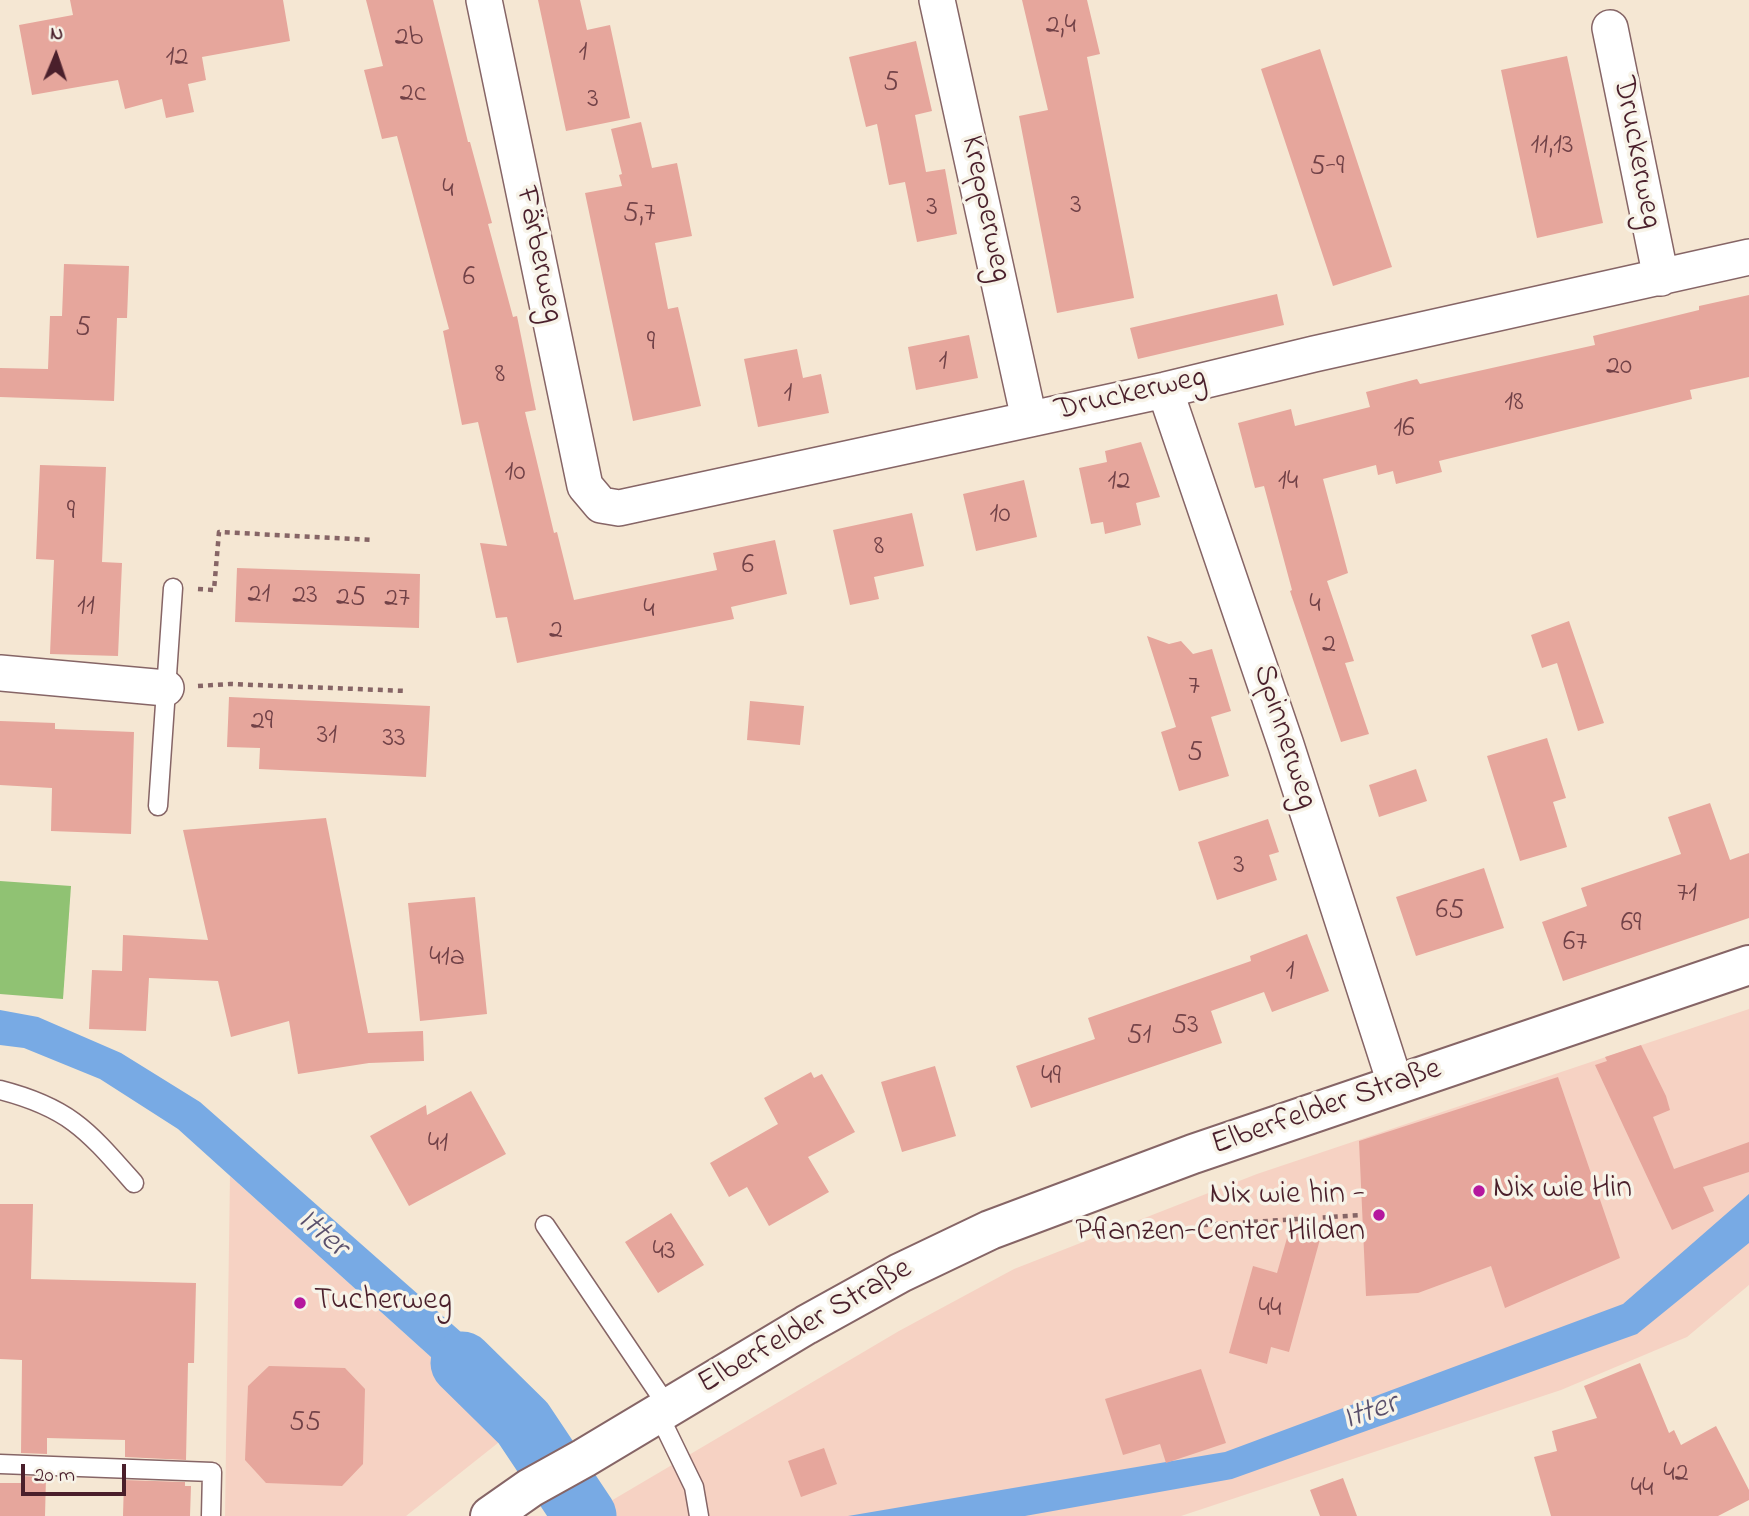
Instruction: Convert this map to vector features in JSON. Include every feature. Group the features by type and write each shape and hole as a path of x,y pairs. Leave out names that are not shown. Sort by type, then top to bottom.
{"main road":[{"name":"Elberfelder Straße","path":"489,1516 534,1503 584,1458 663,1410 900,1273 990,1230 1193,1154 1749,965"}],"street":[{"name":"Färberweg","path":"484,0 585,485 601,505"},
{"name":"Krepperweg","path":"937,0 1029,419"},
{"name":"Druckerweg","path":"1610,28 1661,278"},
{"name":"Druckerweg","path":"601,505 620,508 1165,390 1749,257"},
{"name":"Spinnerweg","path":"1165,390 1286,744 1396,1086"},
{"path":"0,673 166,688"}],"lane":[{"path":"158,806 173,588"},
{"path":"0,1090 56,1108 79,1124 134,1183"},
{"path":"545,1225 663,1410 694,1487 699,1516"},
{"path":"0,1464 212,1472 211,1516"}],"path":[{"path":"173,588 214,590 219,532 372,541"},
{"path":"166,688 230,684 407,691"},
{"path":"1203,1225 1362,1215"}],"shaded area":[{"path":"1749,1009 1749,1285 1687,1337 1561,1390 1181,1516 589,1516 899,1331 1014,1269 1257,1174"},
{"name":"Tucherweg","path":"230,1176 513,1431 406,1516 225,1516"}],"green space":[{"path":"0,881 71,886 63,999 0,994"}],"water":[{"path":"0,1010 38,1017 121,1053 200,1102 546,1407 513,1431 178,1129 100,1079 24,1048 0,1045"},
{"path":"1749,1194 1749,1243 1637,1334 1232,1479 1025,1516 848,1516 1225,1452 1623,1304"}],"building":[{"path":"70,0 283,0 290,41 202,57 206,80 188,84 194,112 166,118 162,99 125,109 118,80 32,95 19,25 73,15"},
{"path":"366,0 433,0 468,142 492,223 488,224 513,317 517,316 536,410 525,412 554,533 557,532 574,600 717,570 713,553 775,540 787,594 731,607 734,619 517,663 507,617 496,618 480,543 507,546 478,422 462,425 443,331 449,329 397,136 382,139 364,70 383,66"},
{"path":"538,0 580,0 587,30 610,25 630,118 566,131"},
{"path":"1022,0 1087,0 1100,54 1087,57 1134,298 1057,313 1019,116 1048,110"},
{"path":"916,41 932,111 915,115 926,172 945,169 957,234 917,242 905,182 889,185 877,124 866,127 849,57"},
{"path":"1320,49 1392,267 1333,286 1261,69"},
{"path":"1567,56 1603,223 1537,238 1501,70"},
{"path":"641,122 652,168 677,163 692,236 655,243 668,309 678,307 701,406 633,421 585,193 622,186 619,175 622,174 611,129"},
{"path":"64,264 129,266 127,318 117,318 114,401 0,397 0,368 48,369 50,316 62,316"},
{"path":"1277,294 1284,325 1138,359 1130,328"},
{"path":"1749,295 1749,377 1690,390 1692,399 1439,461 1442,472 1396,484 1393,471 1378,475 1376,465 1323,479 1348,573 1327,581 1354,661 1345,663 1369,734 1341,742 1290,591 1292,590 1264,486 1255,488 1238,423 1291,409 1295,426 1370,407 1366,392 1417,379 1420,384 1595,345 1593,336"},
{"path":"969,335 978,378 916,390 908,347"},
{"path":"797,349 803,378 821,374 829,413 758,427 744,359"},
{"path":"1141,442 1160,497 1136,503 1141,525 1105,534 1103,522 1091,524 1079,468 1107,462 1105,451"},
{"path":"40,465 106,467 102,562 122,563 118,656 50,654 54,560 36,559"},
{"path":"1024,480 1037,537 976,551 963,494"},
{"path":"912,513 924,566 874,577 879,599 850,605 833,530"},
{"path":"237,568 420,574 419,628 235,622"},
{"path":"1569,621 1604,723 1578,731 1557,663 1542,668 1531,635"},
{"path":"1147,636 1169,644 1181,641 1193,654 1212,649 1231,711 1211,717 1229,776 1179,791 1161,732 1176,727"},
{"path":"229,697 430,706 426,777 259,769 260,748 227,747"},
{"path":"750,701 804,706 800,745 747,740"},
{"path":"0,721 55,723 55,729 134,732 131,834 51,831 52,788 0,785"},
{"path":"1547,738 1566,798 1553,802 1567,847 1520,861 1487,756"},
{"path":"1416,769 1427,801 1379,817 1369,785"},
{"path":"1710,803 1730,860 1749,853 1749,918 1563,981 1542,922 1587,906 1581,888 1681,854 1668,817"},
{"path":"326,818 368,1033 423,1031 424,1061 369,1063 298,1074 289,1021 231,1037 218,981 149,978 146,1031 89,1029 92,970 122,971 123,935 208,940 183,830"},
{"path":"1268,819 1279,852 1269,855 1277,880 1217,900 1198,842"},
{"path":"1484,868 1504,928 1416,956 1396,897"},
{"path":"475,897 487,1014 420,1021 408,903"},
{"path":"1307,934 1329,991 1272,1012 1264,992 1211,1011 1222,1043 1031,1108 1016,1066 1095,1039 1088,1018 1251,961 1250,956"},
{"path":"1641,1045 1670,1110 1653,1117 1674,1169 1749,1142 1749,1172 1703,1187 1714,1211 1672,1230 1595,1065 1607,1061 1605,1057"},
{"path":"935,1066 956,1136 902,1152 881,1082"},
{"path":"811,1072 814,1078 822,1074 855,1132 808,1157 829,1192 769,1226 747,1187 729,1197 710,1163 778,1124 764,1098"},
{"name":"Nix wie Hin","path":"1558,1077 1620,1258 1505,1308 1491,1266 1418,1293 1366,1296 1359,1141"},
{"path":"471,1091 506,1154 409,1206 370,1136 426,1105 427,1115"},
{"path":"0,1204 33,1204 31,1279 196,1283 194,1363 188,1363 186,1460 125,1457 125,1440 47,1438 47,1454 21,1453 22,1360 0,1359"},
{"path":"671,1213 704,1265 658,1293 625,1242"},
{"path":"1291,1224 1322,1232 1289,1352 1271,1347 1267,1364 1229,1353 1253,1266 1277,1273"},
{"path":"1640,1363 1669,1433 1674,1430 1681,1445 1716,1426 1749,1490 1749,1500 1718,1516 1551,1516 1534,1457 1557,1451 1552,1431 1597,1418 1584,1386"},
{"path":"269,1366 345,1368 365,1389 363,1464 342,1486 266,1483 245,1460 248,1386"},
{"path":"1201,1369 1226,1443 1166,1463 1160,1444 1123,1455 1105,1399"},
{"path":"824,1448 837,1484 801,1497 788,1461"},
{"path":"21,1476 46,1477 45,1516 0,1516 0,1483 21,1483"},
{"path":"1343,1478 1357,1516 1320,1516 1310,1490"},
{"path":"124,1480 185,1482 185,1486 191,1486 190,1516 123,1516"}],"waterway":[{"name":"Itter","path":"462,1363 523,1423 585,1516"}],"place":[{"name":"Nix wie Hin","path":"1479,1191"},
{"name":"Nix wie hin - Pflanzen-Center Hilden","path":"1379,1215"},
{"name":"Tucherweg","path":"300,1303"}]}
